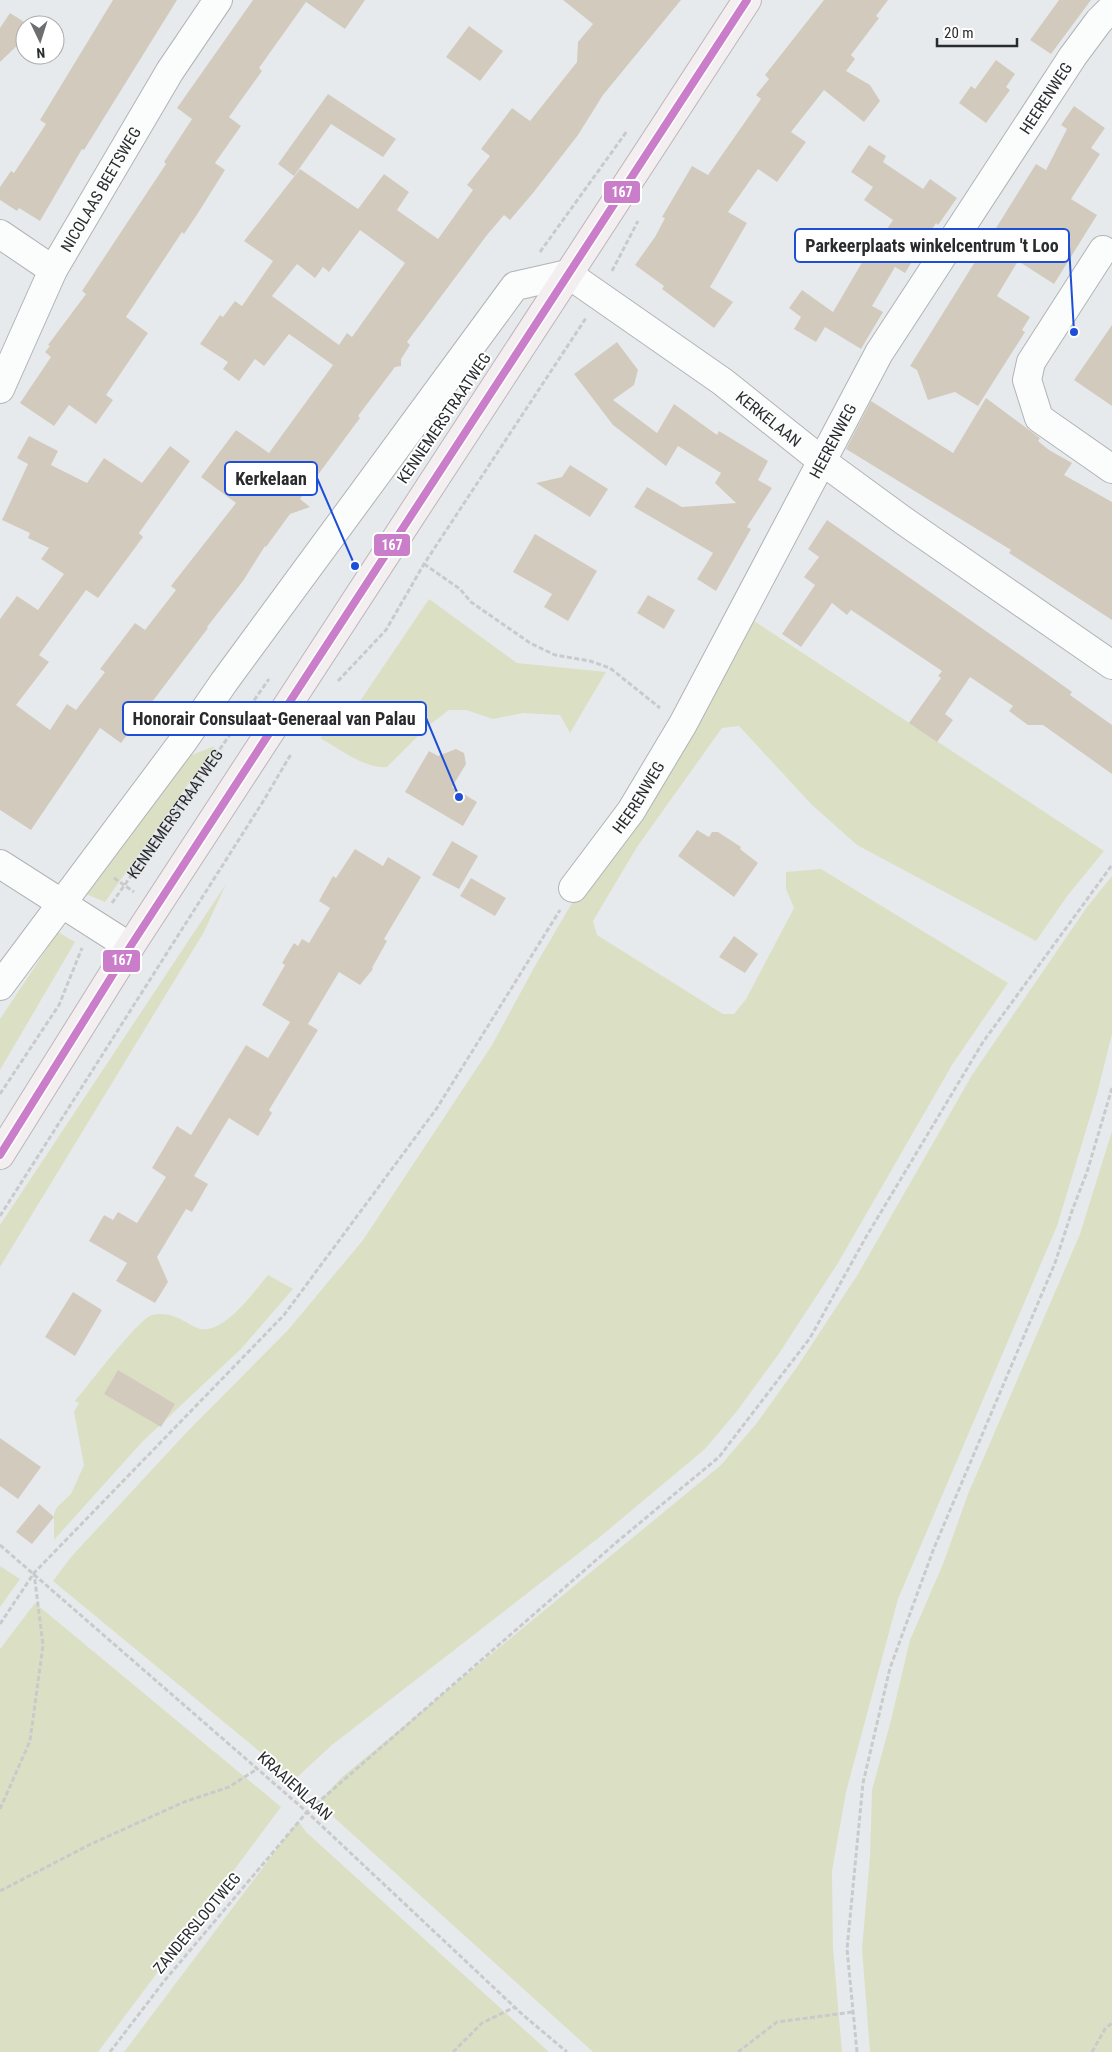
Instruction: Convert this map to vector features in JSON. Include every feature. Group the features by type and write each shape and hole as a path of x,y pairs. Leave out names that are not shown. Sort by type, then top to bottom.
{"main road":[{"name":"KENNEMERSTRAATWEG","path":"0,1155 130,947 747,0"}],"street":[{"name":"NICOLAAS BEETSWEG","path":"0,389 53,270 170,71 218,0"},
{"name":"HEERENWEG","path":"573,888 631,811 683,724 879,353 1073,56 1099,20 1112,8"},
{"path":"0,234 53,270"},
{"path":"1109,247 1031,362 1027,380 1039,418 1112,469"},
{"name":"KENNEMERSTRAATWEG","path":"0,986 184,740 515,286 568,274"},
{"name":"KERKELAAN","path":"568,274 722,382 822,461 1112,665"},
{"path":"0,864 130,947"}],"path":[{"path":"332,687 386,630 424,564 599,296 638,220"},
{"path":"424,564 460,589 471,602 530,644 555,655 590,660 610,668 632,687 683,724"},
{"name":"KENNEMERSTRAATWEG","path":"0,1094 58,1005 80,950 96,925 273,674"},
{"path":"0,1216 264,800 293,751"},
{"name":"ZANDERSLOOTWEG","path":"110,2052 165,1980 307,1812 618,1541 719,1457 810,1338 866,1237 983,1042 1112,866"},
{"path":"0,1624 34,1572 284,1315 437,1108 573,888"},
{"path":"857,2052 847,1949 862,1783 890,1668 934,1548 1055,1263 1090,1163 1112,1088"},
{"name":"KRAAIENLAAN","path":"0,1545 34,1572 307,1812 514,2007 567,2052"},
{"path":"0,1810 30,1741 43,1645 34,1572"},
{"path":"0,1891 91,1844 184,1802 229,1787 258,1769"},
{"path":"453,2052 482,2022 514,2007"},
{"path":"738,2052 777,2022 853,2012"},
{"path":"1092,2052 1105,2028 1112,2023"}],"green space":[{"path":"429,599 517,663 606,672 570,733 560,715 523,713 493,719 466,710 449,710 428,726 387,767 378,767 361,762 320,738 360,701"},
{"path":"742,613 1104,851 1068,895 1036,941 857,845 812,805 739,726 722,728 637,847 593,921 597,935 723,1014 734,1014 746,999 794,908 786,889 786,872 821,869 1008,983 952,1065 838,1263 778,1355 737,1411 705,1449 601,1536 332,1745 294,1780 53,1581 71,1557 186,1433 288,1330 363,1240 492,1045 535,966"},
{"path":"215,746 105,902 86,894 186,757"},
{"path":"1112,876 1112,1034 1097,1094 1057,1226 898,1599 846,1792 832,1871 833,1948 842,2052 593,2052 318,1803 342,1777 721,1465 756,1424 797,1367 858,1274 972,1075 1087,907"},
{"path":"226,884 204,932 0,1267 0,1225"},
{"path":"58,932 75,942 0,1070 0,1019"},
{"path":"1112,1131 1112,2052 870,2052 862,1949 870,1856 872,1790 910,1640 943,1564 968,1494 1080,1234"},
{"path":"268,1275 293,1289 241,1349 142,1442 54,1540 54,1514 57,1507 71,1494 84,1465 74,1412 79,1403 75,1401 101,1368 136,1328 152,1315 170,1315 195,1327 205,1329 215,1327 236,1312"},
{"path":"0,1566 20,1579 0,1607"},
{"path":"35,1603 281,1807 98,2052 0,2052 0,1649"},
{"path":"298,1821 306,1832 549,2052 124,2052"}],"building":[{"path":"113,0 177,0 84,150 82,149 40,221 19,208 17,211 0,200 0,187 11,171 14,173 46,124 40,120"},
{"path":"253,0 365,0 345,29 306,2 259,68 262,71 229,117 241,126 215,163 225,170 184,234 182,232 126,317 148,333 106,395 113,400 96,424 69,405 54,426 20,403 51,357 45,352 50,346 48,345 86,294 82,291 166,164 164,162 192,119 177,108"},
{"path":"563,0 681,0 603,95 578,135 533,193 510,220 504,215 487,235 407,342 410,345 401,359 401,366 395,367 300,499 310,507 290,514 265,546 243,581 121,743 100,728 31,830 0,810 0,619 17,596 38,610 64,574 41,559 49,548 28,538 30,533 2,520 28,464 17,458 29,436 58,451 51,465 87,483 104,458 142,483 170,446 190,461 139,533 143,537 98,598 86,590 39,655 49,662 16,705 50,730 67,704 76,710 105,672 100,669 135,623 145,630 176,590 171,586 236,503 201,477 236,430 269,453 333,365 289,334 264,366 255,359 239,381 223,369 228,362 200,344 220,315 223,317 235,301 242,306 273,261 244,241 300,169 358,209 384,174 409,192 397,210 438,239 473,190 467,185 490,156 481,149 512,108 530,121 577,62 578,42 593,24","holes":["360,230 405,263 352,337 347,333 339,345 272,296 297,264 315,278 323,267 329,272"]},
{"path":"824,0 888,0 876,16 879,18 851,55 855,59 846,71 870,85 880,101 864,122 824,90 791,132 806,142 777,182 758,169 728,212 747,223 710,287 733,302 714,328 662,289 664,286 635,265 655,237 665,218 662,217 692,166 708,175 761,99 756,95 769,79 765,75"},
{"path":"1059,0 1091,0 1051,54 1030,40"},
{"path":"10,13 15,16 15,48 0,62 0,28"},
{"path":"469,26 503,51 480,81 446,57"},
{"path":"996,60 1015,74 1006,87 1010,90 986,123 959,103 971,86 975,89"},
{"path":"328,94 396,139 383,157 331,124 294,176 278,164"},
{"path":"1074,106 1105,128 1091,148 1100,154 1071,199 1097,215 1054,284 1018,261 997,296 1030,317 1022,330 1025,332 978,406 955,392 928,400 917,370 910,366 1036,164 1046,170 1067,129 1061,125"},
{"path":"869,145 886,156 883,162 923,189 930,179 957,198 938,225 936,223 905,273 895,267 872,306 883,312 861,349 825,327 816,342 794,329 801,317 789,308 802,290 833,312 864,259 866,261 893,220 864,200 873,187 851,172"},
{"path":"1112,325 1112,406 1074,380"},
{"path":"617,342 638,370 634,385 613,400 657,433 674,404 717,435 719,431 768,461 758,480 772,488 747,527 751,529 716,591 697,579 713,553 634,507 647,487 682,507 736,503 715,483 721,473 678,446 666,466 613,425 574,374"},
{"path":"986,398 1040,438 1038,441 1049,450 1072,463 1064,475 1112,502 1112,620 1009,553 1011,550 846,449 871,401 953,453"},
{"path":"570,465 608,489 590,517 536,483 562,477"},
{"path":"827,520 1072,692 1070,695 1112,725 1112,774 1043,725 1028,725 1009,711 1013,706 970,677 945,714 953,720 937,742 909,723 941,678 938,676 942,671 851,610 847,615 832,603 801,647 782,634 815,585 804,577 819,557 808,549"},
{"path":"535,534 597,571 568,621 544,607 552,594 513,572"},
{"path":"648,595 675,610 664,629 637,613"},
{"path":"456,749 464,753 466,764 452,787 477,802 463,826 405,792 429,751 438,756"},
{"path":"697,830 709,837 712,832 718,832 741,847 740,849 758,863 734,897 678,856"},
{"path":"452,841 478,856 459,889 432,875"},
{"path":"355,849 383,866 388,857 421,877 384,939 387,941 373,969 360,985 339,972 308,1024 318,1030 269,1110 272,1113 258,1136 229,1118 194,1176 208,1184 192,1212 186,1209 157,1257 168,1282 155,1303 116,1281 127,1263 89,1241 104,1215 113,1220 118,1212 137,1223 166,1177 152,1168 177,1126 191,1135 246,1045 268,1058 290,1022 262,1005 285,965 282,963 294,943 298,946 302,939 309,943 330,908 319,901 333,876 336,878"},
{"path":"471,878 506,898 495,916 460,896"},
{"path":"734,936 758,954 745,973 719,957"},
{"path":"73,1292 102,1310 75,1356 45,1337"},
{"path":"118,1370 175,1404 161,1427 104,1394"},
{"path":"0,1438 41,1467 18,1499 0,1486"},
{"path":"39,1504 54,1517 32,1544 16,1532"}],"transit line":[{"name":"167","path":"0,1155 130,947 747,0"}],"place":[{"name":"Parkeerplaats winkelcentrum 't Loo","path":"1074,332"},
{"name":"Kerkelaan","path":"355,566"},
{"name":"Honorair Consulaat-Generaal van Palau","path":"459,797"}]}
